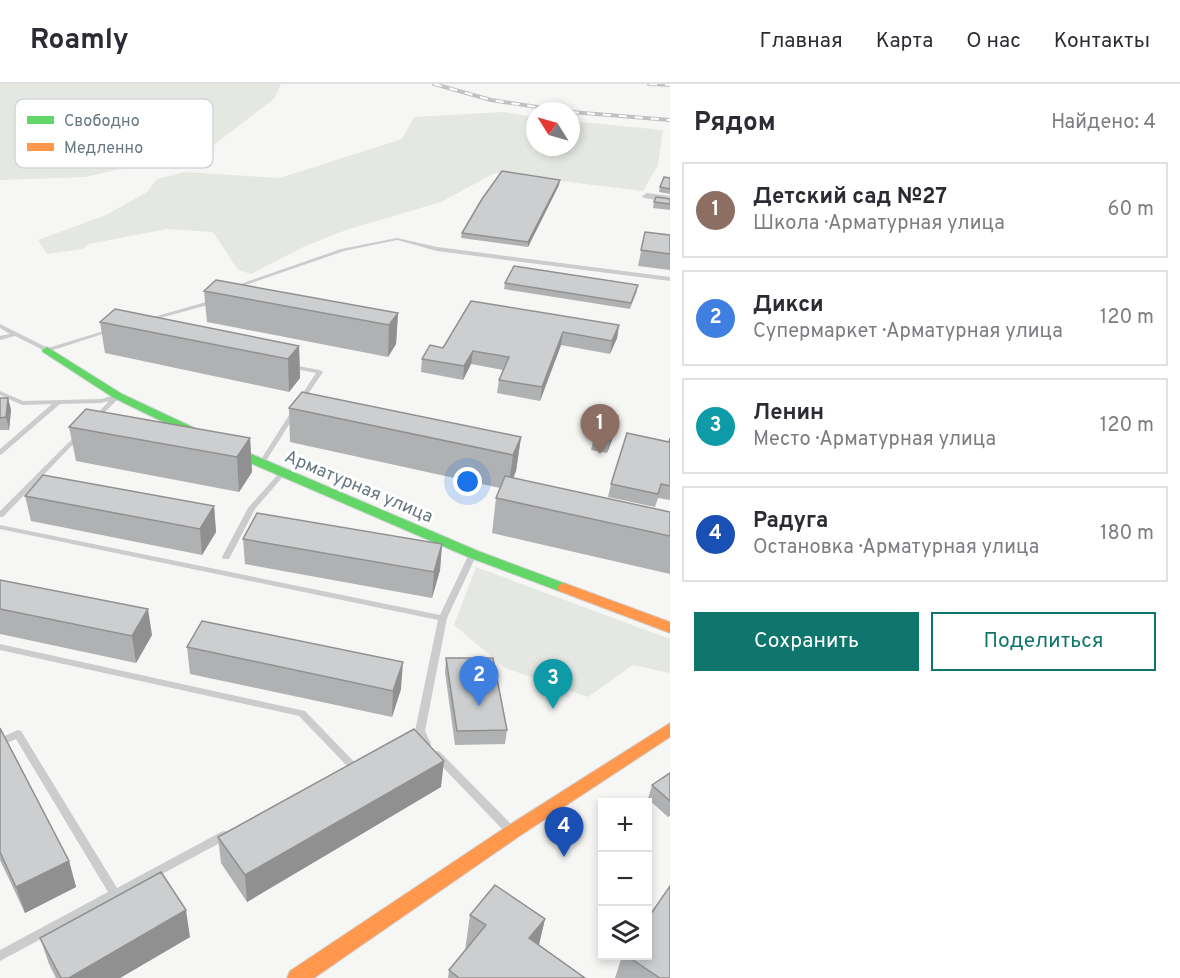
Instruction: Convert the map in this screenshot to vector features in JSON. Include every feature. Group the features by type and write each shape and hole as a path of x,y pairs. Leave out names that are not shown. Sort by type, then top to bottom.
{"street":[{"path":"647,196 670,199"},
{"name":"Арматурная улица","path":"47,350 118,396 261,464 473,554 670,628"},
{"path":"300,977 512,832 670,729"}],"lane":[{"path":"227,290 343,250 397,239 437,249 670,279"},
{"path":"142,321 212,302 220,296"},
{"path":"0,326 47,350 121,328"},
{"path":"0,338 16,334"},
{"path":"261,464 320,372 286,366"},
{"path":"0,393 22,403"},
{"path":"11,405 106,401 118,396"},
{"path":"93,422 118,396"},
{"path":"0,453 57,402"},
{"path":"0,515 84,430"},
{"path":"226,557 252,508 282,473"},
{"path":"0,527 443,618"},
{"path":"473,554 443,618 415,734 512,832"},
{"path":"0,647 302,713 358,764 342,772"},
{"path":"0,742 18,734 115,894"},
{"path":"0,956 239,827"}],"shaded area":[{"path":"0,84 281,84 275,98 213,146 213,99 15,99 15,168 124,168 85,177 0,180"},
{"path":"503,112 526,116 526,156 580,156 580,122 663,130 658,165 643,191 495,173 441,202 346,230 303,247 251,274 238,270 213,232 167,229 89,244 83,249 47,254 38,240 106,215 147,192 157,179 184,172 280,178 402,139 414,117"},
{"path":"476,567 670,639 670,673 633,665 588,697 505,668 454,625"}],"building":[{"path":"502,171 560,180 528,242 462,233"},
{"path":"664,177 670,178 670,189 660,187"},
{"path":"656,197 670,199 670,204 654,202"},
{"path":"645,232 670,235 670,254 641,250"},
{"path":"514,266 638,285 631,303 505,283"},
{"path":"216,280 398,313 389,325 204,291"},
{"path":"471,301 619,325 612,341 563,332 542,387 499,380 509,357 473,351 464,366 422,359 430,345 443,348"},
{"path":"115,309 299,346 288,359 100,322"},
{"path":"302,392 521,437 513,455 289,408"},
{"path":"0,398 8,398 6,417 0,418"},
{"path":"86,409 250,438 237,457 69,427"},
{"path":"603,413 618,416 610,440 594,437"},
{"path":"627,433 669,442 670,438 670,486 661,484 658,494 611,484"},
{"path":"43,475 214,506 200,529 25,496"},
{"path":"505,476 670,512 670,536 496,498"},
{"path":"257,513 442,544 434,572 243,539"},
{"path":"0,580 148,609 132,636 0,609"},
{"path":"202,621 403,662 393,691 187,647"},
{"path":"446,658 493,658 507,730 457,731"},
{"path":"0,728 69,861 16,887 0,852"},
{"path":"414,729 444,761 245,875 218,837"},
{"path":"670,773 670,801 652,785"},
{"path":"161,872 186,910 69,978 61,978 40,938"},
{"path":"495,885 545,919 529,938 585,978 459,978 449,970 486,925 470,915"},
{"path":"670,886 670,978 660,978 633,960 652,960 652,912"}],"railway":[{"path":"434,84 491,100 526,105"},
{"path":"649,84 670,85"},
{"path":"580,113 670,120"}],"traffic: fast":[{"path":"47,350 118,396 231,450 473,554 564,588"}],"traffic: slow":[{"path":"564,588 670,628"},
{"path":"297,978 512,832 670,729"}],"place":[{"name":"Детский сад №27","path":"600,454"},
{"name":"Дикси","path":"479,706"},
{"name":"Ленин","path":"553,709"},
{"name":"Радуга","path":"564,857"}]}
